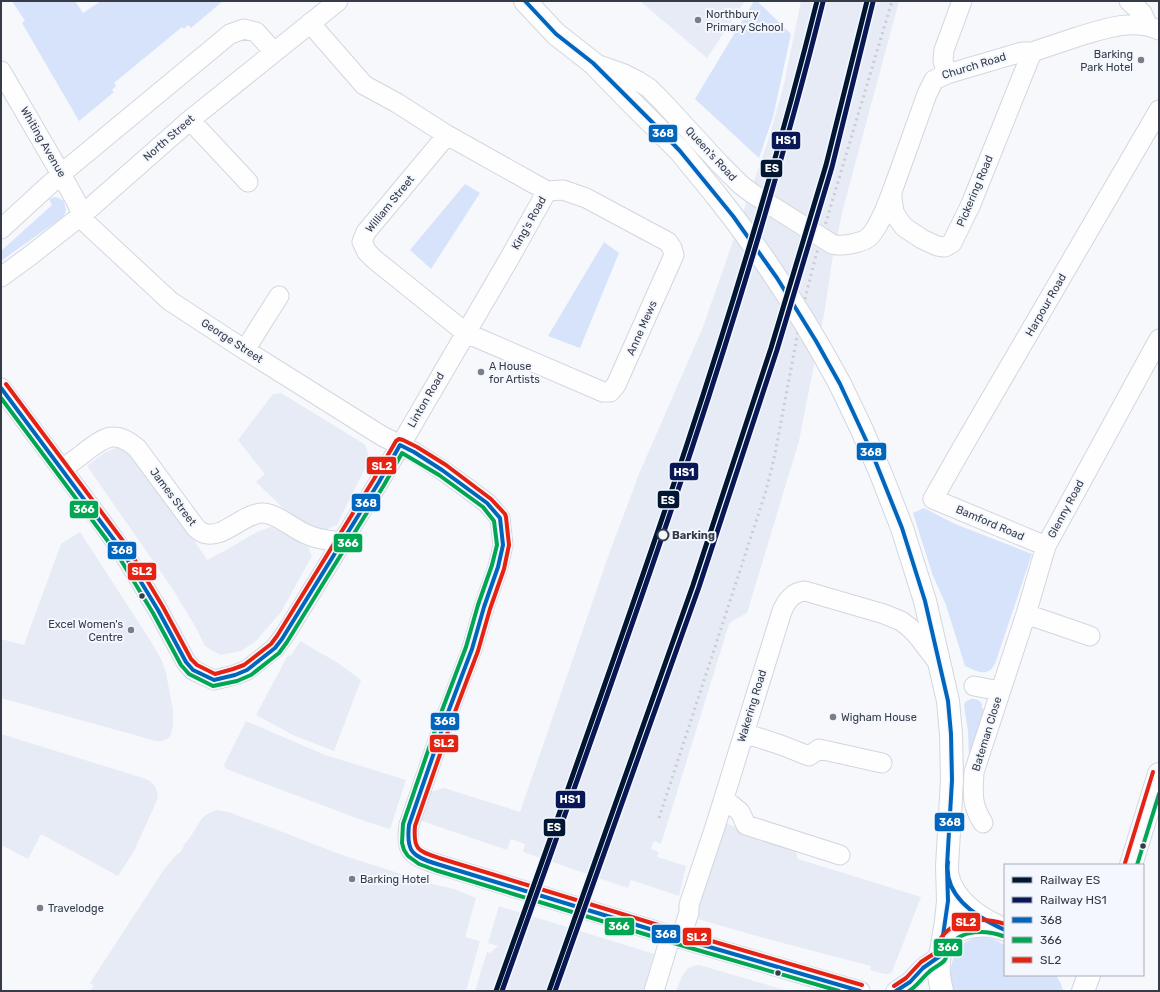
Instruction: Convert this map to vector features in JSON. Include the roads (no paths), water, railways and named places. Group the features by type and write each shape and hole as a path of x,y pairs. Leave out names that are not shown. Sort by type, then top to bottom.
{"main road":[{"path":"525,1 556,34 593,63"},
{"path":"542,1 593,63 680,151 748,237 777,278 816,341 840,384 878,467 896,514 925,601 948,701 953,755 948,901 940,954 942,991"},
{"path":"1131,864 1159,774"},
{"path":"948,874 951,886 964,903 985,920 1004,930"},
{"path":"940,954 943,946 950,937 964,929 979,925 986,925 1004,930"},
{"path":"1071,976 1076,991"},
{"path":"1083,991 1089,976"}],"street":[{"name":"North Street","path":"1,277 82,215 190,120 338,1"},
{"path":"947,74 943,61 944,50 962,1"},
{"path":"1129,1 1142,13 1154,28"},
{"path":"310,23 364,85 397,103 447,134"},
{"name":"Church Road","path":"832,244 843,245 859,242 871,235 881,218 892,192 932,83 938,77 1022,52 1032,52 1119,26 1154,28"},
{"path":"1,230 61,174 230,34 244,29 256,32 274,52"},
{"name":"Pickering Road","path":"892,192 894,212 904,227 922,239 937,246 945,247 952,243 971,204 1032,52"},
{"name":"Queen's Road","path":"593,63 624,74 649,88 729,175 753,194 832,244"},
{"name":"Whiting Avenue","path":"1,71 61,174 82,215"},
{"name":"Harpour Road","path":"933,500 1159,110"},
{"path":"190,120 248,182"},
{"name":"King's Road","path":"447,134 547,191 510,259 466,333"},
{"name":"William Street","path":"447,134 366,232 362,242 367,252 374,259 466,333"},
{"name":"Anne Mews","path":"466,333 603,392 610,392 616,385 674,255 672,248 668,242 586,198 563,190 547,191"},
{"name":"George Street","path":"82,215 85,222 174,304 382,436 414,452 442,470 487,503 500,518 503,545 498,566 472,649 409,825 408,845 412,853 421,859 676,937"},
{"path":"245,350 279,296"},
{"name":"Linton Road","path":"62,469 121,549 158,610 186,662 193,670 214,680 235,675 247,670 275,648 286,633 379,482 466,333"},
{"name":"Glenny Road","path":"1000,691 1026,614 1046,546 1159,338"},
{"path":"1,388 62,469"},
{"name":"James Street","path":"62,469 100,441 110,436 119,437 130,442 137,448 196,528 204,533 210,534 219,532 253,514 262,513 271,514 308,536 342,542"},
{"name":"Bamford Road","path":"933,500 1046,546"},
{"name":"Wakering Road","path":"654,991 676,937 689,912 689,905 724,799 782,610 788,600 794,594 805,591 888,616 910,627 940,665"},
{"path":"1026,614 1090,636"},
{"path":"974,686 1000,691"},
{"name":"Bateman Close","path":"983,823 976,812 973,796 974,772 1000,691"},
{"path":"744,733 809,756 819,749 882,763"},
{"path":"724,799 740,812 746,825 840,855"},
{"path":"676,937 860,991"},
{"path":"896,991 910,982 923,968 940,954"}],"railway":[{"path":"799,254 873,1"},
{"path":"659,818 766,491 775,454 801,315 815,259 892,1"}],"rail line":[{"name":"ES","path":"496,991 626,623 709,376 748,252 784,127 817,1"},
{"name":"ES","path":"549,991 693,585 771,348 826,165 867,1"},
{"name":"HS1","path":"502,991 632,624 715,377 754,253 790,128 823,2"},
{"name":"HS1","path":"555,991 699,587 777,350 832,167 873,2"}],"place":[{"name":"Northbury Primary School","path":"698,20"},
{"name":"Barking Park Hotel","path":"1141,60"},
{"name":"A House for Artists","path":"481,372"},
{"name":"Barking","path":"663,535"},
{"name":"Excel Women's Centre","path":"131,630"},
{"name":"Wigham House","path":"833,717"},
{"name":"Barking Hotel","path":"352,879"},
{"name":"Travelodge","path":"40,908"}]}
